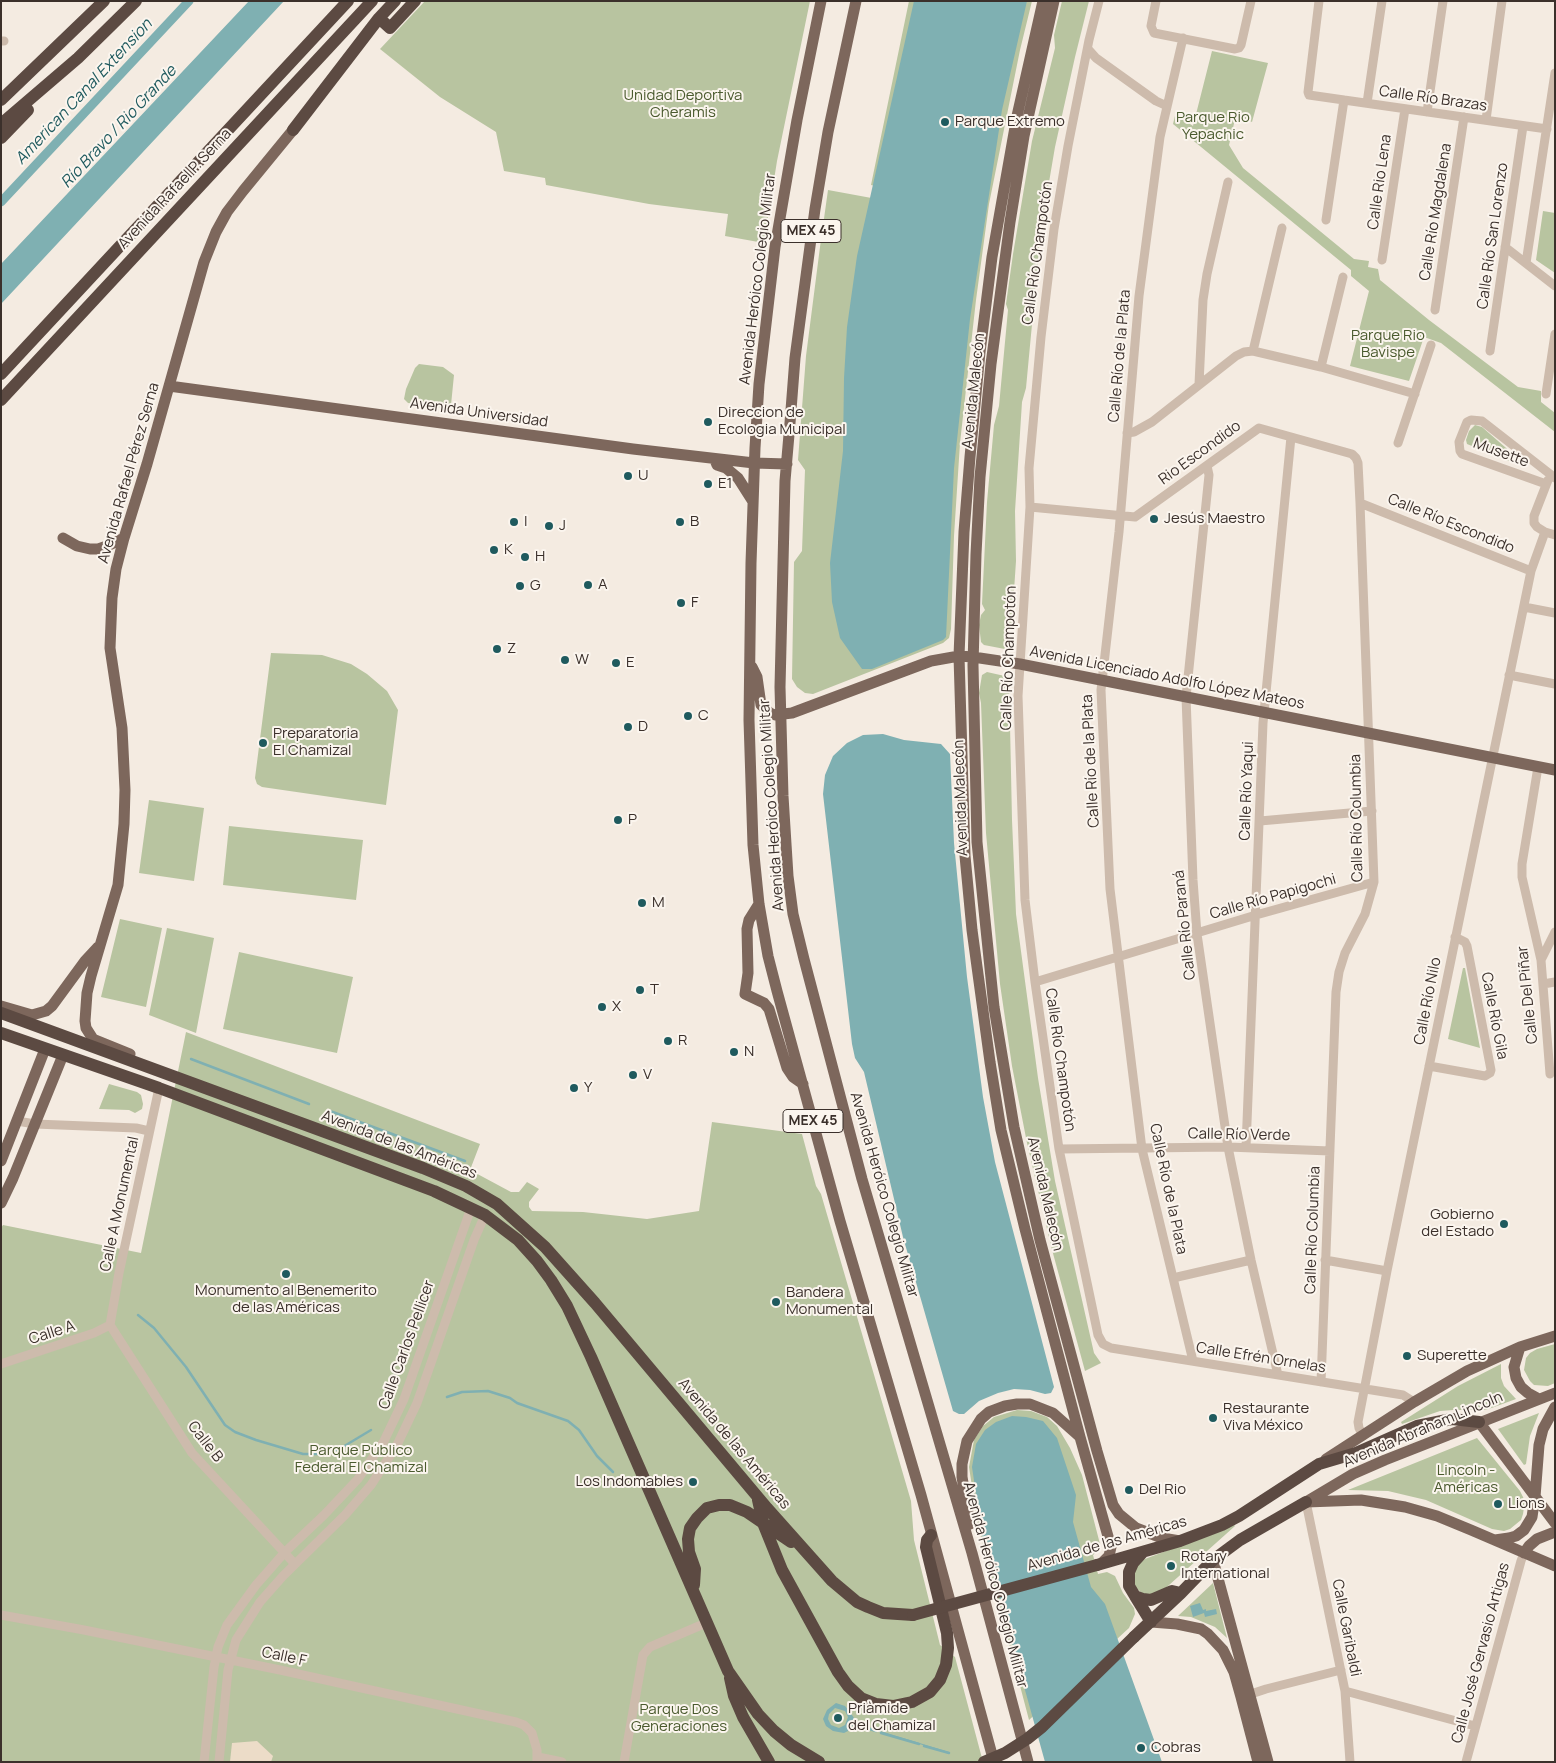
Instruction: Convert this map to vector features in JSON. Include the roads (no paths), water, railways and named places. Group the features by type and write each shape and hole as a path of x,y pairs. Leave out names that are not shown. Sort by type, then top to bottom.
{"highway":[{"path":"1,100 104,1"},
{"path":"1,138 136,1"},
{"name":"Avenida Rafael P. Serna","path":"1,374 348,1"},
{"name":"Avenida Rafael P. Serna","path":"1,400 372,1"},
{"path":"293,130 379,18 395,1"},
{"path":"379,18 390,28 415,1"},
{"path":"1,124 78,58"},
{"path":"1,96 19,84"},
{"name":"Avenida de las Américas","path":"1,1013 164,1072 463,1185 504,1209 545,1246 757,1497 832,1581 857,1602 883,1613 913,1615 1197,1536 1239,1516 1319,1464 1356,1453 1396,1434 1426,1423 1452,1419 1479,1422"},
{"name":"Avenida de las Américas","path":"1,1033 159,1088 434,1191 486,1215 518,1240 551,1280 591,1357 694,1589 706,1623 728,1671 753,1707 774,1731 791,1745 819,1762"},
{"path":"159,1088 164,1083 173,1083 223,1101 258,1108"},
{"path":"757,1497 763,1523 782,1570 838,1672 848,1686 861,1698 876,1704 893,1706 912,1702 930,1692 940,1680 946,1666 948,1648 946,1633 926,1547 927,1540 931,1535"},
{"path":"984,1762 1004,1753 1042,1727 1182,1593 1213,1560 1240,1540 1306,1502"},
{"path":"694,1589 695,1569 689,1552 688,1540 690,1528 707,1508 730,1505 747,1512 809,1556"},
{"path":"1239,1516 1242,1528 1240,1540"},
{"path":"1143,1552 1133,1563 1129,1572 1129,1586 1151,1622"},
{"path":"1135,1596 1151,1600 1172,1592 1182,1593"},
{"path":"728,1671 734,1696 768,1762"}],"main road":[{"name":"Avenida Heróico Colegio Militar","path":"821,1 796,120 775,247 760,375 754,463 749,660 750,784 753,845 759,904 768,956 840,1220 994,1762"},
{"name":"Avenida Heróico Colegio Militar","path":"856,1 828,132 813,218 795,358 786,464 780,715 788,876 797,932 862,1179 972,1553 1028,1762"},
{"name":"Avenida Malecón","path":"1043,1 1017,116 991,266 980,352 970,457 964,532 959,656 965,856 972,930 990,1062 1008,1164 1111,1547 1109,1556 1100,1564"},
{"name":"Avenida Malecón","path":"1054,1 1024,136 1010,222 993,345 980,476 973,657 977,842 983,915 999,1041 1022,1167 1097,1451 1113,1505 1123,1518 1136,1528 1162,1538 1180,1541"},
{"name":"Avenida Rafael Pérez Serna","path":"164,1072 155,1064 93,1039 86,1028 85,1009 87,993 118,885 124,824 125,790 122,728 110,648 112,598 116,570 124,538 204,262 216,232 227,212 293,130"},
{"name":"Avenida Universidad","path":"169,386 715,459 786,464"},
{"path":"715,459 717,465 726,468 738,478 753,502"},
{"path":"63,538 77,546 90,549 107,546 124,538"},
{"name":"Avenida Licenciado Adolfo López Mateos","path":"780,715 792,713 931,661 959,656 1020,664 1555,770"},
{"path":"749,660 757,678 761,705 770,713 780,715"},
{"path":"759,904 749,920 747,929 748,973 745,994 766,1006 787,1068 794,1078 803,1084"},
{"path":"1,1006 32,1015 46,1011 52,1006 85,961 101,944"},
{"path":"1,1161 45,1049"},
{"path":"1,1202 13,1178 63,1056"},
{"name":"Avenida Abraham Lincoln","path":"1319,1464 1414,1402 1475,1367 1520,1347 1555,1336"},
{"path":"1520,1347 1514,1367 1516,1378 1528,1393 1540,1398"},
{"name":"Avenida Abraham Lincoln","path":"1306,1502 1353,1474 1555,1393"},
{"path":"972,1553 962,1464 967,1441 972,1430 981,1419 998,1408 1017,1404 1030,1404 1053,1413 1080,1437"},
{"path":"1494,1540 1509,1538 1524,1530 1532,1517 1536,1497 1539,1444 1543,1429 1555,1407"},
{"path":"1479,1422 1555,1523"},
{"path":"1306,1502 1361,1500 1406,1507 1436,1516 1555,1566"},
{"path":"1524,1553 1537,1539 1555,1532"},
{"path":"1213,1560 1239,1671 1268,1762"},
{"path":"1151,1622 1184,1624 1200,1629 1208,1634 1223,1650 1239,1671"},
{"path":"1246,1695 1258,1762"}],"street":[{"name":"Calle Río Champotón","path":"1099,1 1068,146 1040,337 1029,468 1030,507 1018,696 1024,900 1059,1149 1098,1335 1103,1344"},
{"path":"1156,1 1151,26 1154,33 1235,49 1239,48 1251,1"},
{"name":"Calle Río Brazas","path":"1319,1 1309,95 1547,129"},
{"path":"1367,103 1382,1"},
{"path":"1427,112 1443,1"},
{"path":"1486,120 1502,1"},
{"name":"Calle Río de la Plata","path":"1183,38 1160,136 1139,296 1120,516 1102,680 1110,889 1142,1149 1193,1362"},
{"path":"1088,49 1096,58 1156,101 1167,106"},
{"path":"1526,263 1555,72"},
{"path":"1326,220 1344,100"},
{"name":"Calle Rio Lena","path":"1382,260 1405,109"},
{"name":"Calle Río Magdalena","path":"1435,310 1464,117"},
{"name":"Calle Río San Lorenzo","path":"1490,351 1523,126"},
{"path":"1199,384 1203,300 1228,182"},
{"path":"1253,351 1282,228"},
{"path":"1505,247 1555,286"},
{"path":"1321,367 1343,277"},
{"path":"1546,394 1555,334"},
{"path":"1398,444 1431,345"},
{"path":"1127,433 1134,432 1152,422 1199,384 1244,352 1253,351 1321,367 1415,394"},
{"name":"Musette","path":"1482,421 1550,479 1462,454 1459,442 1467,422 1482,421"},
{"name":"Rio Escondido","path":"1030,507 1135,518 1259,428 1352,454 1356,458"},
{"name":"Calle Río Yaqui","path":"1246,1147 1264,712 1291,437"},
{"name":"Calle Río Columbia","path":"1321,1382 1338,972 1365,914 1374,882 1360,503 1358,463 1356,458"},
{"name":"Calle Río Paraná","path":"1207,466 1209,475 1186,697 1193,880 1198,934 1228,1147 1251,1260 1278,1375"},
{"path":"1550,479 1534,516 1534,523 1544,532 1555,535"},
{"name":"Calle Río Escondido","path":"1360,503 1531,571"},
{"path":"1531,571 1544,532"},
{"name":"Calle Río Nilo","path":"1363,1436 1358,1422 1364,1388 1531,571"},
{"path":"1524,606 1555,613"},
{"path":"1510,675 1555,684"},
{"name":"Calle Del Piñar","path":"1538,767 1522,864 1522,877 1541,960 1550,1074"},
{"path":"1260,821 1372,811"},
{"name":"Calle Río Papigochi","path":"1035,982 1256,915 1374,882"},
{"path":"1541,960 1555,932"},
{"name":"Calle Río Gila","path":"1429,1066 1485,1076 1490,1074 1491,1070 1467,946 1455,937"},
{"path":"1543,984 1555,982"},
{"name":"Calle A Monumental","path":"110,1325 159,1088"},
{"path":"17,1121 35,1124 136,1128 149,1131"},
{"name":"Calle Río Verde","path":"1059,1149 1246,1147 1330,1150"},
{"name":"Calle Carlos Pellicer","path":"204,1762 216,1657 220,1642 228,1625 240,1606 285,1552 358,1480 384,1441 404,1399 471,1208"},
{"name":"Calle Carlos Pellicer","path":"218,1762 230,1660 236,1640 243,1626 260,1602 294,1563 345,1515 371,1485 397,1444 417,1403 474,1240 486,1215"},
{"path":"1173,1278 1251,1260"},
{"path":"1325,1260 1387,1271"},
{"name":"Calle A","path":"1,1364 94,1333 110,1325"},
{"name":"Calle B","path":"110,1325 192,1453 294,1563"},
{"name":"Calle Efrén Ornelas","path":"1103,1344 1111,1348 1193,1362 1403,1395 1414,1402"},
{"name":"Calle Garibaldi","path":"1306,1502 1345,1691 1350,1762"},
{"name":"Calle José Gervasio Artigas","path":"1466,1762 1524,1553"},
{"name":"Calle F","path":"1,1615 216,1657 516,1722 524,1725 532,1734 538,1759"},
{"path":"624,1762 643,1654 650,1647 706,1623"},
{"path":"1246,1695 1341,1670"},
{"path":"1345,1691 1475,1726"},
{"path":"538,1759 562,1762"}],"water":[{"path":"249,1 284,1 1,304 1,264"},
{"path":"914,1 1027,1 1002,110 970,319 954,468 946,637 943,640 872,669 862,669 840,638 832,602 830,563 843,451 847,327 857,256"},
{"path":"883,734 904,740 941,744 950,754 954,843 967,977 983,1097 995,1162 1054,1387 1051,1393 1045,1394 1030,1390 1014,1389 998,1393 979,1401 964,1414 953,1411 903,1237 864,1072 855,1058 852,1044 823,794 825,775 833,756 847,743 863,735"},
{"path":"1012,1416 1043,1421 1057,1438 1076,1495 1073,1522 1091,1587 1105,1604 1162,1762 1045,1762 982,1535 972,1467 976,1444 985,1430 996,1422"},
{"path":"1200,1603 1203,1610 1216,1609 1217,1614 1205,1617 1204,1613 1193,1617 1190,1606"},
{"path":"836,1703 845,1706 854,1718 854,1723 949,1753 854,1724 844,1733 833,1731 826,1726 823,1719 827,1710","holes":["835,1708 845,1711 848,1717 845,1725 839,1728 831,1725 828,1719 829,1714"]}],"waterway":[{"name":"American Canal Extension","path":"1,202 189,1"},
{"path":"191,1059 309,1104"},
{"path":"330,1111 465,1161"},
{"path":"138,1315 154,1328 186,1367 225,1425 235,1432 303,1454 317,1454 341,1448 371,1430"},
{"path":"447,1397 462,1392 488,1391 568,1421 579,1430 597,1456 613,1472"},
{"path":"854,1724 876,1731"},
{"path":"881,1733 919,1744"},
{"path":"924,1746 949,1753"}],"place":[{"name":"Parque Extremo","path":"945,122"},
{"name":"Direccion de Ecologia Municipal","path":"708,422"},
{"name":"U","path":"628,476"},
{"name":"E1","path":"708,484"},
{"name":"Jesús Maestro","path":"1154,519"},
{"name":"I","path":"514,522"},
{"name":"B","path":"680,522"},
{"name":"J","path":"549,526"},
{"name":"K","path":"494,550"},
{"name":"H","path":"525,557"},
{"name":"A","path":"588,585"},
{"name":"G","path":"520,586"},
{"name":"F","path":"681,603"},
{"name":"Z","path":"497,649"},
{"name":"W","path":"565,660"},
{"name":"E","path":"616,663"},
{"name":"C","path":"688,716"},
{"name":"D","path":"628,727"},
{"name":"Preparatoria El Chamizal","path":"263,743"},
{"name":"P","path":"618,820"},
{"name":"M","path":"642,903"},
{"name":"T","path":"640,990"},
{"name":"X","path":"602,1007"},
{"name":"R","path":"668,1041"},
{"name":"N","path":"734,1052"},
{"name":"V","path":"633,1075"},
{"name":"Y","path":"574,1088"},
{"name":"Gobierno del Estado","path":"1504,1224"},
{"name":"Monumento al Benemerito de las Américas","path":"286,1274"},
{"name":"Bandera Monumental","path":"776,1302"},
{"name":"Superette","path":"1407,1356"},
{"name":"Restaurante Viva México","path":"1213,1418"},
{"name":"Los Indomables","path":"693,1482"},
{"name":"Del Rio","path":"1129,1490"},
{"name":"Lions","path":"1498,1504"},
{"name":"Rotary International","path":"1171,1566"},
{"name":"Priàmide del Chamizal","path":"838,1718"},
{"name":"Cobras","path":"1141,1748"}],"park label":[{"name":"Unidad Deportiva Cheramis","path":"683,104"},
{"name":"Parque Rio Yepachic","path":"1213,126"},
{"name":"Parque Rio Bavispe","path":"1388,344"},
{"name":"Parque Público Federal El Chamizal","path":"361,1460"},
{"name":"Lincoln - Américas","path":"1466,1480"},
{"name":"Parque Dos Generaciones","path":"679,1718"}],"water label":[{"name":"Río Bravo / Rio Grande","path":"119,127"}]}
